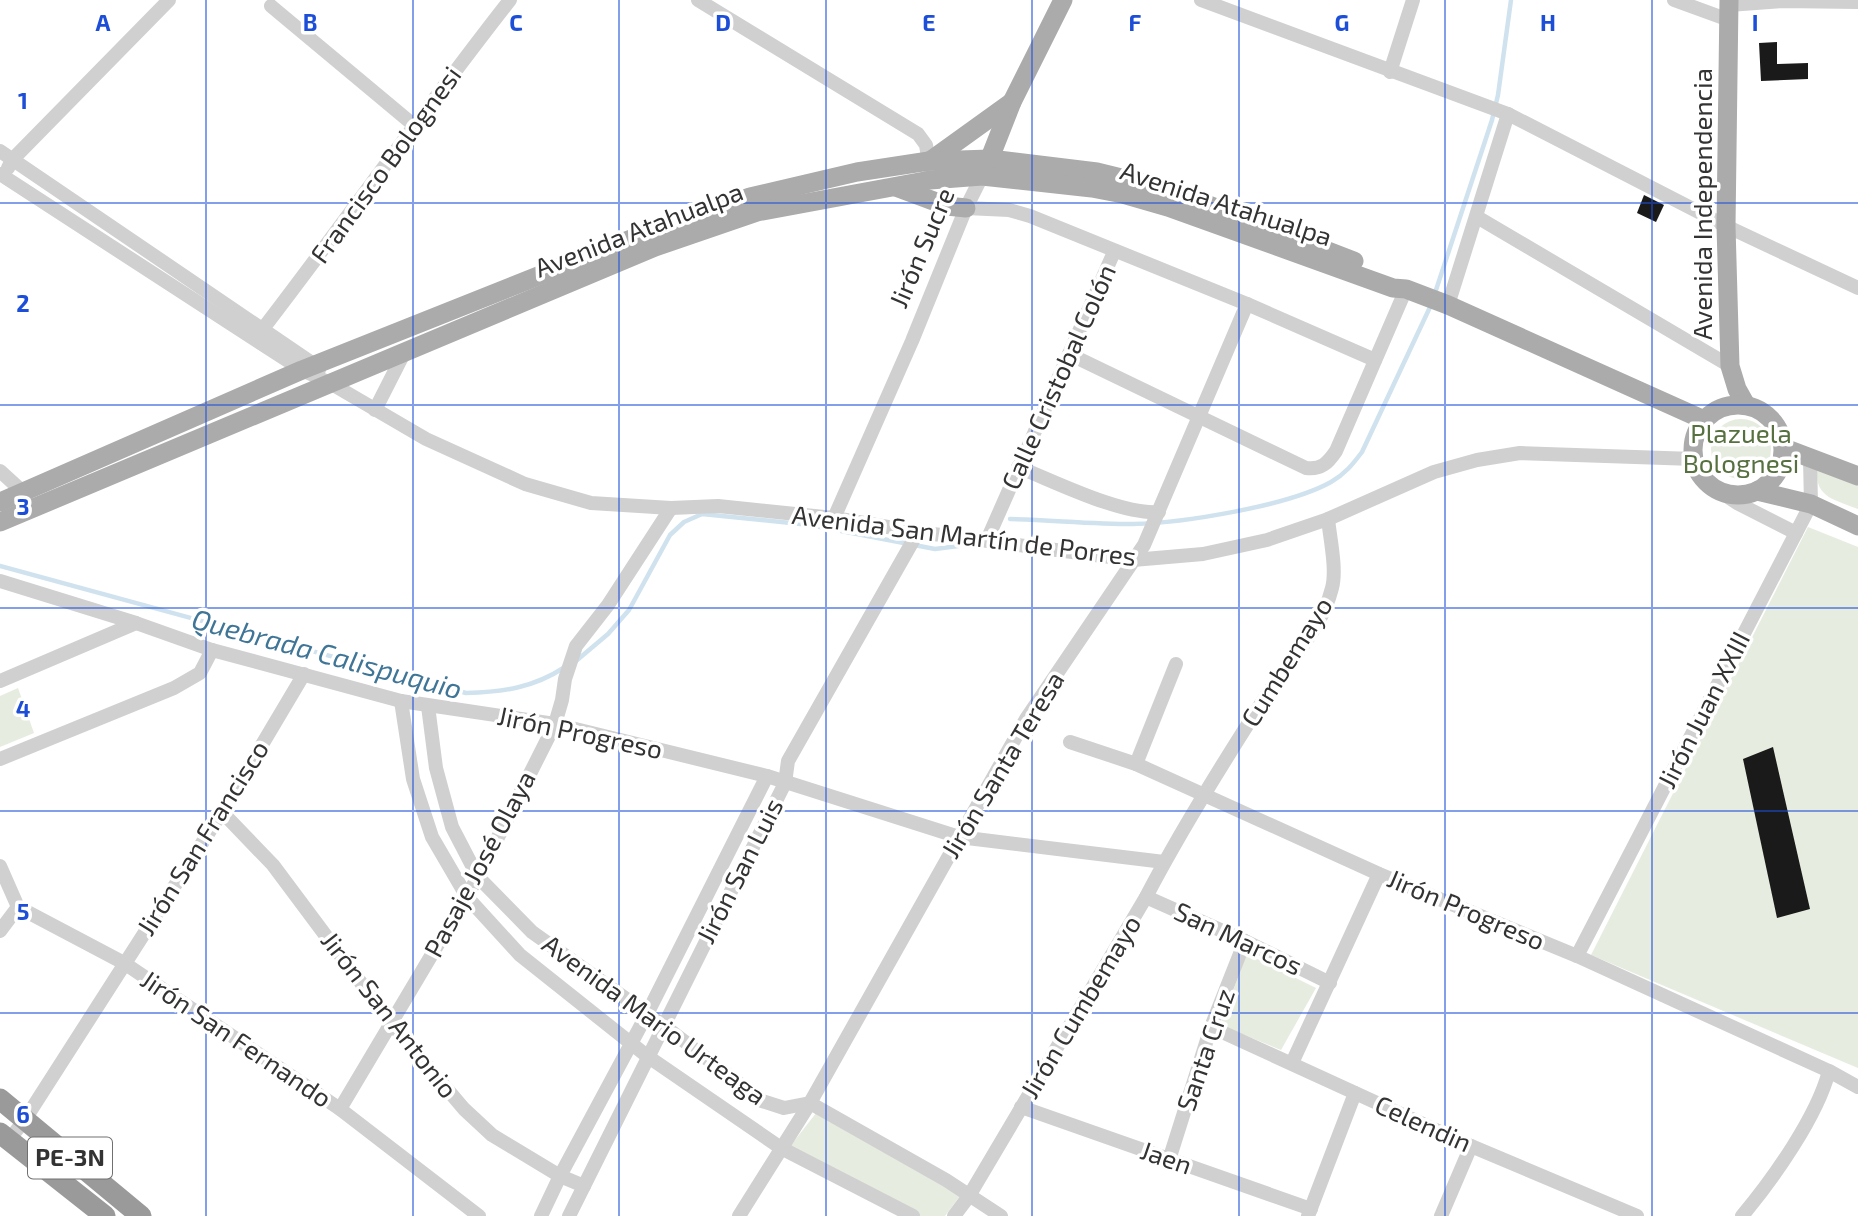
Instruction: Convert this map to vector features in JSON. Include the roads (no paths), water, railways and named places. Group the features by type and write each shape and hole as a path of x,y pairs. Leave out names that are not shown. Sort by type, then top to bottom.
{"highway":[{"name":"PE-3N","path":"0,1099 141,1216"},
{"name":"PE-3N","path":"4,1137 105,1216"}],"main road":[{"name":"Jirón Sucre","path":"986,167 1012,102 1063,0"},
{"name":"Avenida Independencia","path":"1729,8 1726,226 1730,366 1737,389 1746,405"},
{"path":"930,170 1012,102"},
{"name":"Avenida Atahualpa","path":"0,522 26,501 308,368 646,233 750,197 857,172 986,167 1123,194 1168,207 1393,288 1406,289 1439,301 1704,420"},
{"name":"Avenida Atahualpa","path":"0,502 26,501 330,383 654,247 757,212 895,187 930,170"},
{"path":"895,187 947,206 966,208"},
{"path":"1746,405 1761,410 1773,420 1781,434 1784,448 1782,461 1767,485 1757,491 1724,493 1710,485 1697,469 1693,446 1696,434 1704,420 1721,408 1746,405"},
{"path":"1784,448 1858,476"},
{"path":"1757,491 1811,504 1858,526"}],"street":[{"path":"1,177 6,155 169,0"},
{"name":"Francisco Bolognesi","path":"262,330 510,0"},
{"path":"698,0 918,134 926,145 930,170"},
{"path":"1201,0 1506,114 1726,226 1858,288"},
{"path":"1390,72 1413,0"},
{"path":"1674,0 1729,8 1782,1 1858,2"},
{"path":"271,6 415,127"},
{"path":"1439,301 1477,217 1506,114"},
{"name":"Avenida San Martín de Porres","path":"6,155 262,330 308,368"},
{"name":"Jirón Sucre","path":"834,518 986,167"},
{"name":"Avenida San Martín de Porres","path":"1,177 330,383 426,439 525,485 590,503 671,509 718,506 834,518 917,535 987,540 1133,560 1203,554 1267,540 1328,519 1434,472 1477,460 1520,453 1694,459"},
{"path":"966,208 1009,210 1030,216 1247,304 1376,360"},
{"path":"1477,217 1730,366"},
{"name":"Calle Cristobal Colón","path":"987,540 1114,252"},
{"path":"1069,355 1306,468 1317,468 1330,460 1336,451 1406,289"},
{"name":"Jirón Santa Teresa","path":"739,1216 810,1103 1026,719 1151,532 1247,304"},
{"path":"375,410 404,354"},
{"name":"Jirón Juan XXIII","path":"1577,956 1811,504 1810,459"},
{"path":"1018,467 1126,509 1159,512"},
{"path":"0,471 26,501"},
{"path":"1710,485 1737,503 1796,533"},
{"name":"Pasaje José Olaya","path":"340,1109 478,877 555,723 573,654 584,634 608,605 671,509"},
{"name":"Cumbemayo","path":"1205,796 1328,603 1333,584 1328,519"},
{"name":"Jirón San Luis","path":"569,1216 785,783 788,761 917,535"},
{"name":"Jirón Progreso","path":"0,581 136,623 212,650 401,701 555,723 767,776 959,837 1164,862"},
{"path":"0,681 136,623"},
{"path":"0,759 174,688 200,673 212,650"},
{"path":"1136,764 1176,664"},
{"name":"Jirón San Francisco","path":"4,1137 24,1121 222,812 304,674"},
{"name":"Avenida Mario Urteaga","path":"401,701 413,779 432,837 467,897 520,955 647,1056 781,1148 913,1216"},
{"name":"Avenida Mario Urteaga","path":"428,706 436,768 452,827 478,877 532,932 663,1025 762,1101 784,1108 810,1103"},
{"name":"Jirón Progreso","path":"1070,742 1136,764 1379,874 1577,956 1829,1071 1858,1087"},
{"name":"Jirón San Luis","path":"541,1216 767,776"},
{"name":"Jirón Cumbemayo","path":"954,1216 969,1196 1205,796"},
{"name":"Jirón San Antonio","path":"222,812 273,865 391,1023 464,1109 492,1135 560,1176 584,1186"},
{"path":"0,866 18,906 0,931"},
{"path":"1292,1063 1379,874"},
{"name":"San Marcos","path":"1146,897 1330,983"},
{"name":"Jirón San Fernando","path":"18,906 124,963 340,1109 479,1216"},
{"name":"Santa Cruz","path":"1169,1160 1211,1027 1245,941"},
{"name":"Celendin","path":"1211,1027 1471,1146 1637,1216"},
{"path":"1742,1216 1768,1184 1823,1095 1829,1071"},
{"path":"1310,1213 1355,1093"},
{"path":"810,1103 1001,1216"},
{"name":"Jaen","path":"1021,1107 1310,1213"},
{"path":"1441,1216 1471,1146"}],"waterway":[{"name":"Quebrada Calispuquio","path":"1435,293 1492,120 1511,0"},
{"name":"Quebrada Calispuquio","path":"1010,519 1154,523 1263,506 1312,491 1331,482 1362,452 1431,305"},
{"name":"Quebrada Calispuquio","path":"576,661 608,634 629,610 670,535 684,522 702,514 810,525 935,549 958,546"},
{"name":"Quebrada Calispuquio","path":"0,566 466,693 517,688 541,680 565,667"}],"park label":[{"name":"Plazuela Bolognesi","path":"1741,449"}]}
